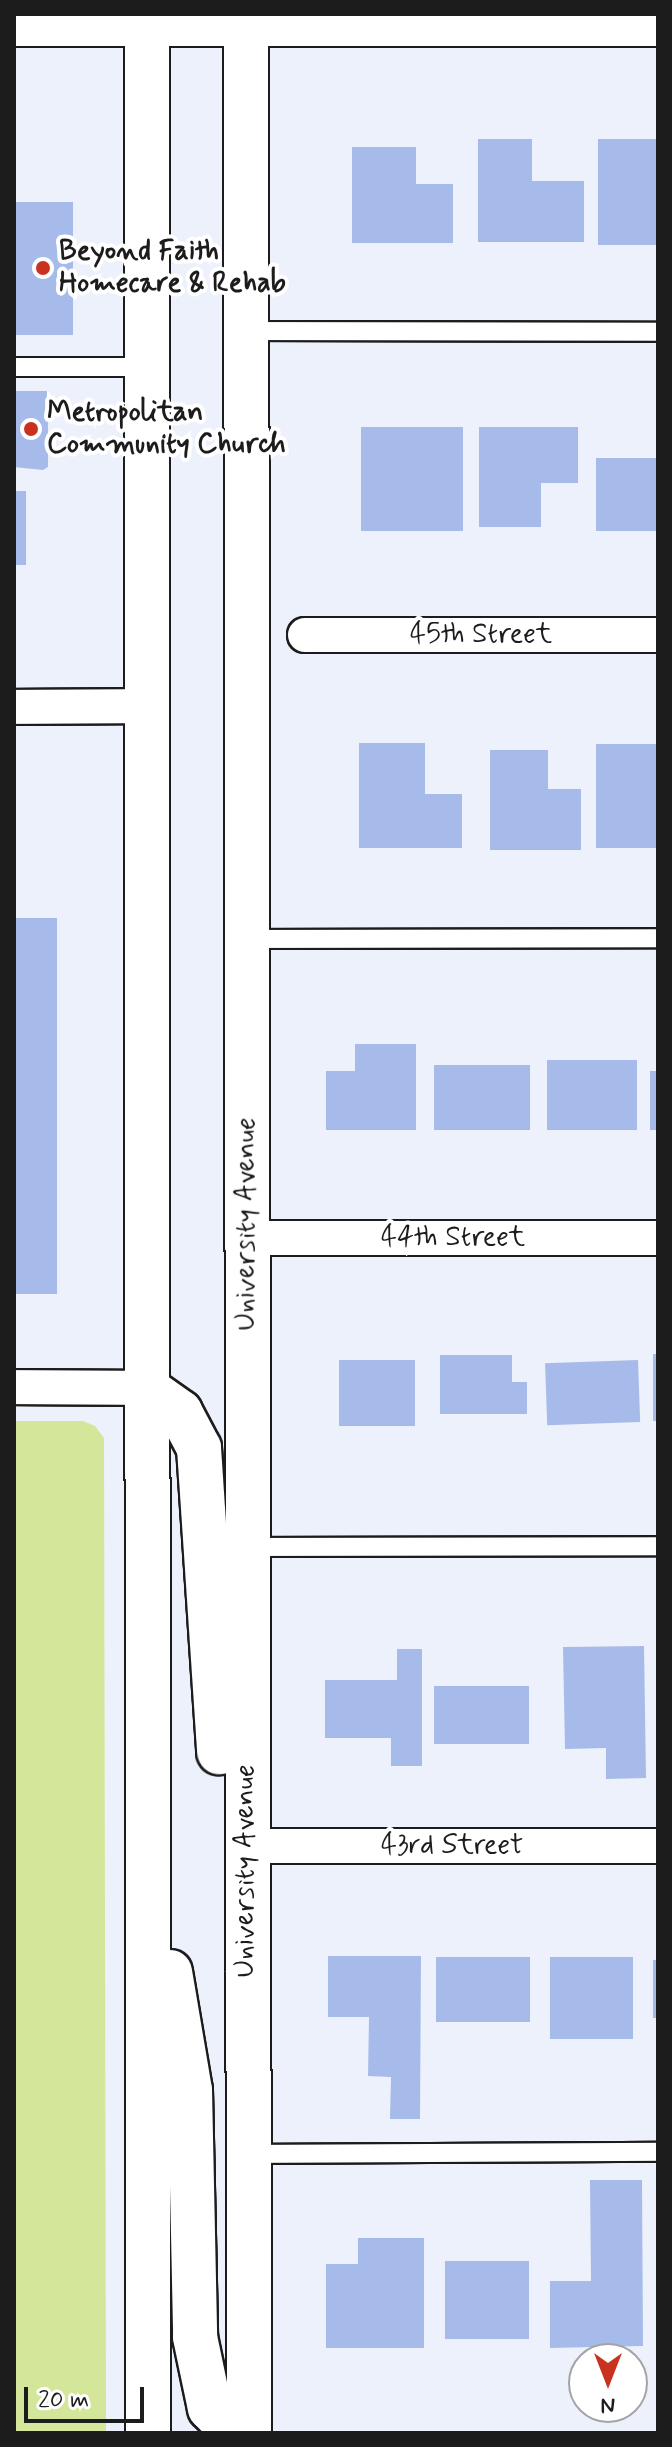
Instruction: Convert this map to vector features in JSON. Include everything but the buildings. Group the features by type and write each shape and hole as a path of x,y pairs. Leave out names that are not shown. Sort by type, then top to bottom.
{"main road":[{"name":"University Avenue","path":"246,21 248,1238 245,1846 249,2433"},
{"path":"147,22 148,2433"},
{"path":"146,1388 180,1412 199,1448 216,1741 245,1846"},
{"path":"149,1848 190,2090 195,2337 210,2408 234,2433"}],"street":[{"path":"14,29 147,22 246,21 658,29"},
{"name":"45th Street","path":"305,635 658,635"},
{"path":"14,707 148,706"},
{"name":"44th Street","path":"248,1238 658,1238"},
{"path":"14,1387 146,1388"},
{"name":"43rd Street","path":"245,1846 658,1846"}],"lane":[{"path":"246,331 658,332"},
{"path":"14,367 148,367"},
{"path":"247,939 658,938"},
{"path":"245,1547 658,1546"},
{"path":"248,2154 658,2152"}],"green space":[{"path":"14,1421 83,1421 95,1426 104,1438 106,2433 14,2433"}],"place":[{"name":"Beyond Faith Homecare & Rehab","path":"43,268"},
{"name":"Metropolitan Community Church","path":"31,429"}]}
